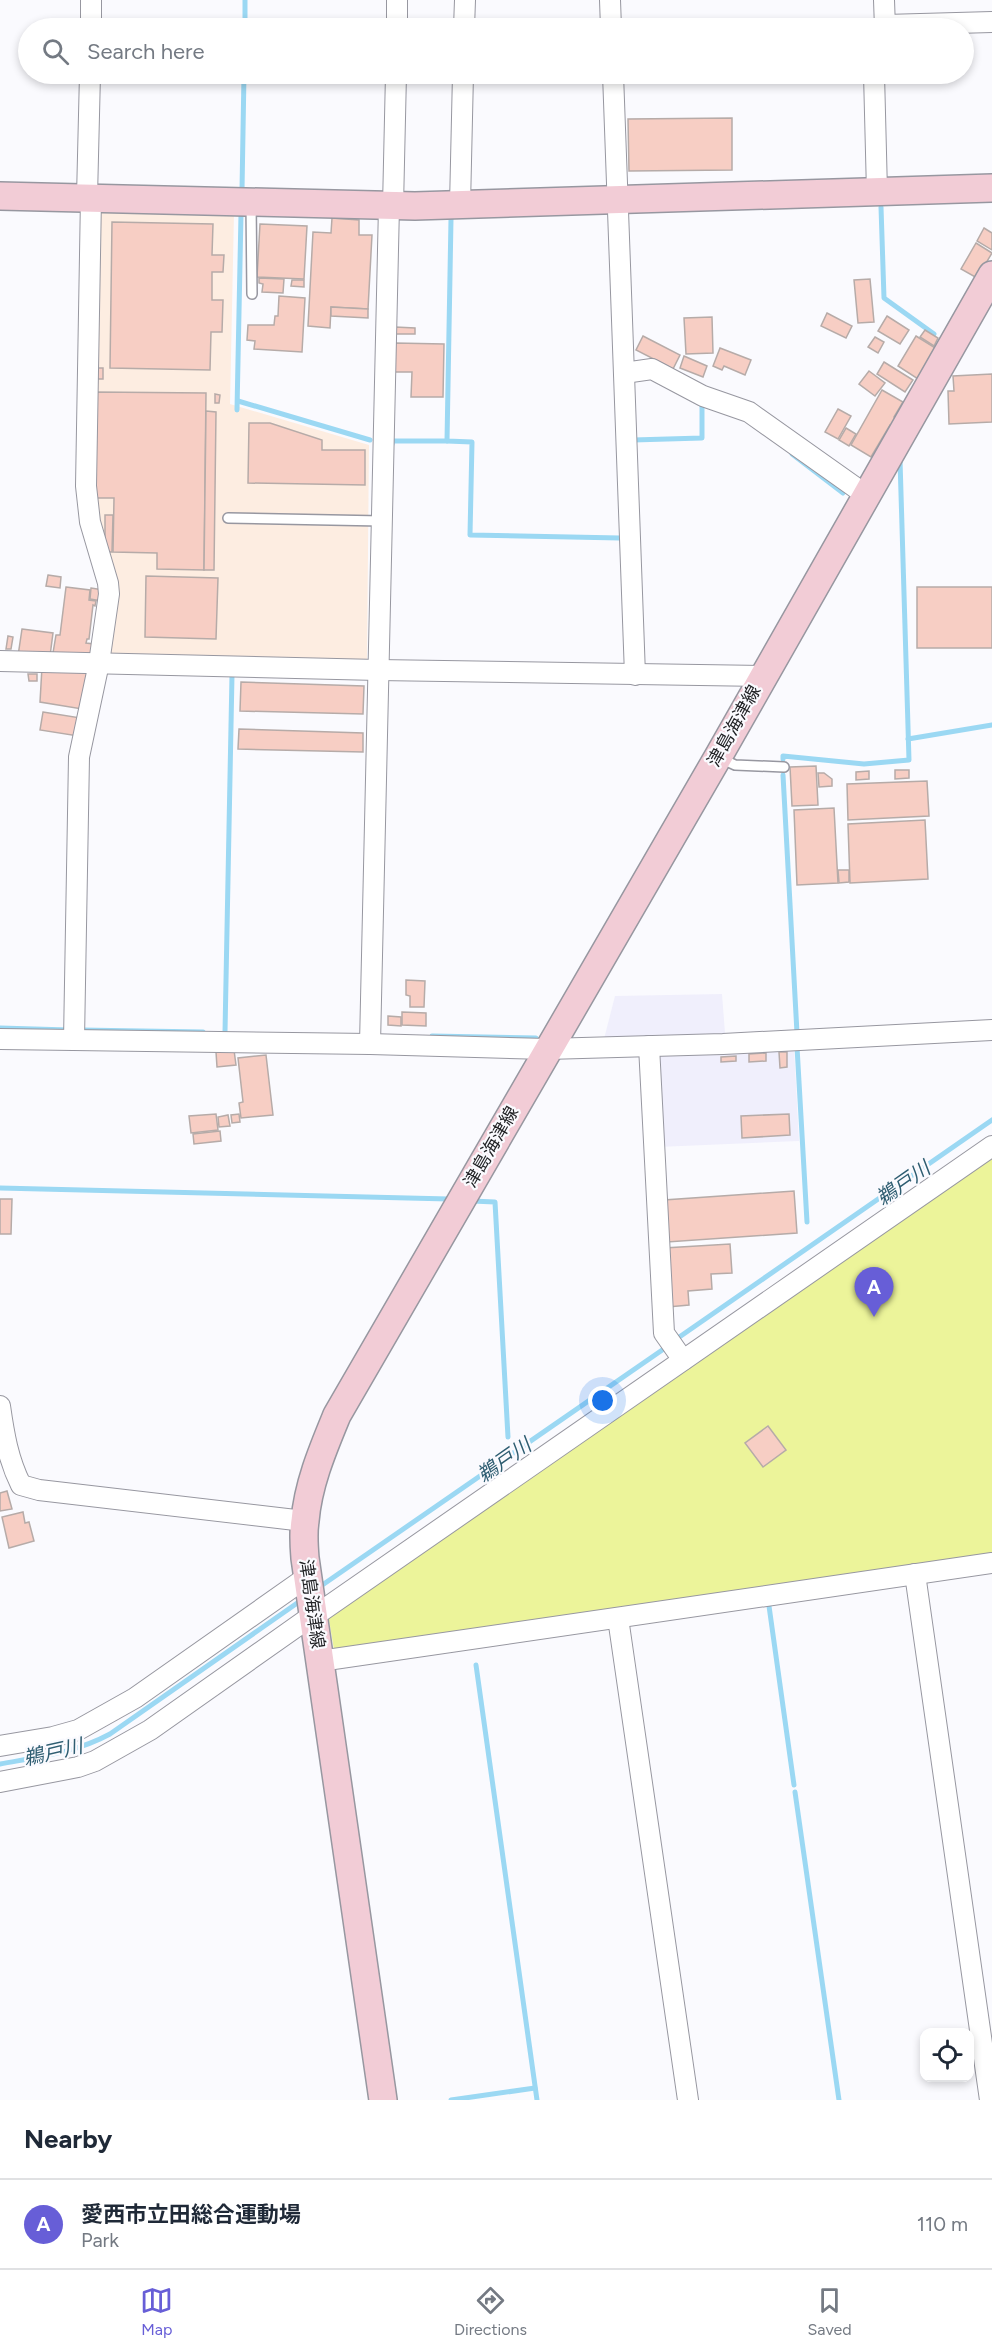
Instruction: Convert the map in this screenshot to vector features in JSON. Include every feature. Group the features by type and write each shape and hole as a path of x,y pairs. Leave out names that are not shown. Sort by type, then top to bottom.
{"main road":[{"path":"0,196 391,206 992,188"},
{"name":"津島海津線","path":"383,2100 307,1578 304,1521 309,1493 321,1454 337,1414 718,757 992,275"}],"street":[{"path":"91,0 91,18"},
{"path":"397,18 398,0"},
{"path":"464,18 465,0"},
{"path":"610,0 611,18"},
{"path":"872,0 878,18"},
{"path":"882,18 884,0"},
{"path":"974,23 992,22"},
{"path":"74,1040 79,757 99,663 109,594 108,583 90,522 86,486 90,84"},
{"path":"370,1044 381,521 396,84"},
{"path":"460,205 463,84"},
{"path":"613,84 635,675"},
{"path":"875,84 884,192"},
{"path":"884,192 886,84"},
{"path":"624,373 652,369 703,396 749,412 866,495"},
{"path":"0,661 763,676"},
{"path":"0,1039 547,1049 723,1044 992,1030"},
{"path":"649,1046 664,1333 681,1358"},
{"path":"0,1782 78,1767 95,1761 150,1730 681,1358 992,1146"},
{"path":"0,1406 5,1444 21,1485 39,1490 304,1521"},
{"path":"320,1661 992,1563"},
{"path":"915,1574 990,2100"},
{"path":"0,1746 53,1737 87,1724 135,1698 307,1578"},
{"path":"618,1618 688,2100"}],"lane":[{"path":"250,202 252,294"},
{"path":"228,518 381,521"},
{"path":"718,757 735,765 784,767"}],"shaded area":[{"path":"95,209 234,213 230,404 369,445 367,660 360,666 104,657 93,522"},
{"path":"722,994 725,1033 604,1039 615,996"},
{"path":"794,1047 799,1141 658,1147 654,1053"}],"green space":[{"path":"992,1154 992,1555 334,1650 328,1614"}],"building":[{"path":"732,118 732,170 629,171 628,119"},
{"path":"332,218 359,220 359,235 372,235 368,309 331,307 330,328 308,326 313,232 331,233"},
{"path":"112,222 213,224 212,255 224,255 223,272 212,272 212,300 223,300 222,332 211,332 210,370 110,368"},
{"path":"260,224 307,226 304,279 257,277"},
{"path":"984,228 992,233 992,250 977,241"},
{"path":"976,243 992,253 977,278 961,269"},
{"path":"259,278 284,279 283,293 262,292 263,284 259,283"},
{"path":"870,279 874,322 858,323 854,280"},
{"path":"292,280 304,280 304,287 291,286"},
{"path":"279,296 305,298 302,352 254,349 255,341 247,340 248,325 274,325 275,316 278,316"},
{"path":"331,307 368,309 368,318 331,316"},
{"path":"827,313 852,326 846,338 821,326"},
{"path":"887,316 909,330 900,344 878,331"},
{"path":"712,317 713,353 686,354 684,318"},
{"path":"395,327 415,328 415,334 395,334"},
{"path":"925,330 938,338 934,346 920,337"},
{"path":"643,336 680,355 673,369 636,350"},
{"path":"916,336 937,349 918,379 898,366"},
{"path":"875,337 884,342 878,353 868,347"},
{"path":"395,343 444,344 443,397 411,397 412,372 394,372"},
{"path":"720,348 751,360 745,375 724,366 722,370 713,366"},
{"path":"684,356 707,366 703,377 680,368"},
{"path":"884,362 913,380 905,392 877,374"},
{"path":"97,368 103,368 103,379 96,379"},
{"path":"869,371 885,383 875,396 859,384"},
{"path":"992,374 992,422 949,424 948,391 954,391 953,376"},
{"path":"882,390 903,402 894,417 896,418 892,426 890,425 871,457 851,445"},
{"path":"95,392 206,393 204,570 157,569 157,553 113,552 114,498 93,498"},
{"path":"215,394 220,395 219,403 215,403"},
{"path":"838,409 851,416 838,439 825,432"},
{"path":"206,411 216,412 214,570 204,570"},
{"path":"249,423 270,423 322,440 322,450 365,450 365,485 248,483"},
{"path":"846,428 856,434 849,446 839,440"},
{"path":"105,515 113,515 112,552 105,552"},
{"path":"48,575 61,577 60,588 46,586"},
{"path":"146,576 218,578 216,639 145,637"},
{"path":"66,587 90,590 89,600 96,601 95,606 93,605 89,639 86,643 94,644 91,655 72,653 71,660 53,653 56,635 60,635"},
{"path":"917,587 992,587 992,648 917,648"},
{"path":"91,588 104,590 102,601 90,599"},
{"path":"22,629 53,633 50,656 18,656"},
{"path":"8,636 13,637 11,649 6,649"},
{"path":"42,667 88,668 82,709 40,702"},
{"path":"28,674 37,674 37,681 29,681"},
{"path":"241,682 364,686 363,714 240,711"},
{"path":"43,712 81,718 78,736 40,730"},
{"path":"239,729 363,733 363,752 238,749"},
{"path":"816,766 818,805 792,806 790,767"},
{"path":"895,770 909,770 909,778 895,779"},
{"path":"869,771 869,779 856,780 856,772"},
{"path":"818,773 824,773 832,779 832,786 819,787"},
{"path":"927,781 929,816 848,820 847,784"},
{"path":"834,808 838,883 797,885 794,810"},
{"path":"925,820 928,879 850,883 848,824"},
{"path":"838,870 849,870 849,882 839,883"},
{"path":"406,980 425,981 424,1007 410,1007 410,996 406,995"},
{"path":"402,1012 426,1013 426,1026 402,1025"},
{"path":"388,1016 401,1017 401,1026 388,1025"},
{"path":"234,1050 236,1065 217,1067 216,1052"},
{"path":"779,1052 787,1052 787,1067 780,1068"},
{"path":"766,1053 766,1061 749,1062 749,1054"},
{"path":"266,1055 273,1115 241,1118 239,1103 243,1102 238,1058"},
{"path":"736,1056 736,1061 721,1062 721,1057"},
{"path":"216,1114 218,1130 191,1133 189,1116"},
{"path":"239,1114 240,1122 232,1123 231,1115"},
{"path":"789,1114 790,1135 742,1138 741,1116"},
{"path":"228,1115 230,1126 219,1127 218,1117"},
{"path":"220,1131 221,1141 194,1144 193,1134"},
{"path":"794,1191 797,1233 667,1242 664,1200"},
{"path":"0,1199 12,1199 11,1234 0,1234"},
{"path":"730,1244 732,1273 711,1274 712,1289 688,1291 689,1305 668,1307 664,1248"},
{"path":"768,1426 786,1450 763,1467 745,1443"},
{"path":"7,1491 12,1509 0,1511 0,1493"},
{"path":"23,1512 25,1523 29,1522 34,1541 9,1548 2,1517"}],"waterway":[{"path":"245,0 245,18"},
{"path":"242,190 244,84"},
{"path":"881,207 884,298 934,334"},
{"path":"237,410 241,214"},
{"path":"451,219 447,441 472,442 470,535 620,538"},
{"path":"238,401 370,440"},
{"path":"634,442 633,440 702,438 702,404 704,404"},
{"path":"392,444 392,441 447,441"},
{"path":"792,454 843,493"},
{"path":"783,759 783,756 864,764 909,760 900,460"},
{"path":"225,1032 232,675"},
{"path":"908,739 992,725"},
{"path":"783,775 797,1033"},
{"path":"0,1028 69,1030"},
{"path":"81,1030 203,1032"},
{"path":"432,1036 536,1038"},
{"path":"797,1047 807,1222"},
{"name":"鵜戸川","path":"675,1340 992,1120"},
{"path":"0,1188 449,1199"},
{"path":"472,1201 495,1202 508,1437"},
{"name":"鵜戸川","path":"318,1588 668,1346"},
{"name":"鵜戸川","path":"0,1764 70,1750 110,1734 303,1599"},
{"path":"769,1606 794,1785"},
{"path":"476,1665 537,2100"},
{"path":"795,1792 839,2100"},
{"path":"451,2100 535,2088"}],"place":[{"name":"愛西市立田総合運動場","path":"874,1317"}]}
